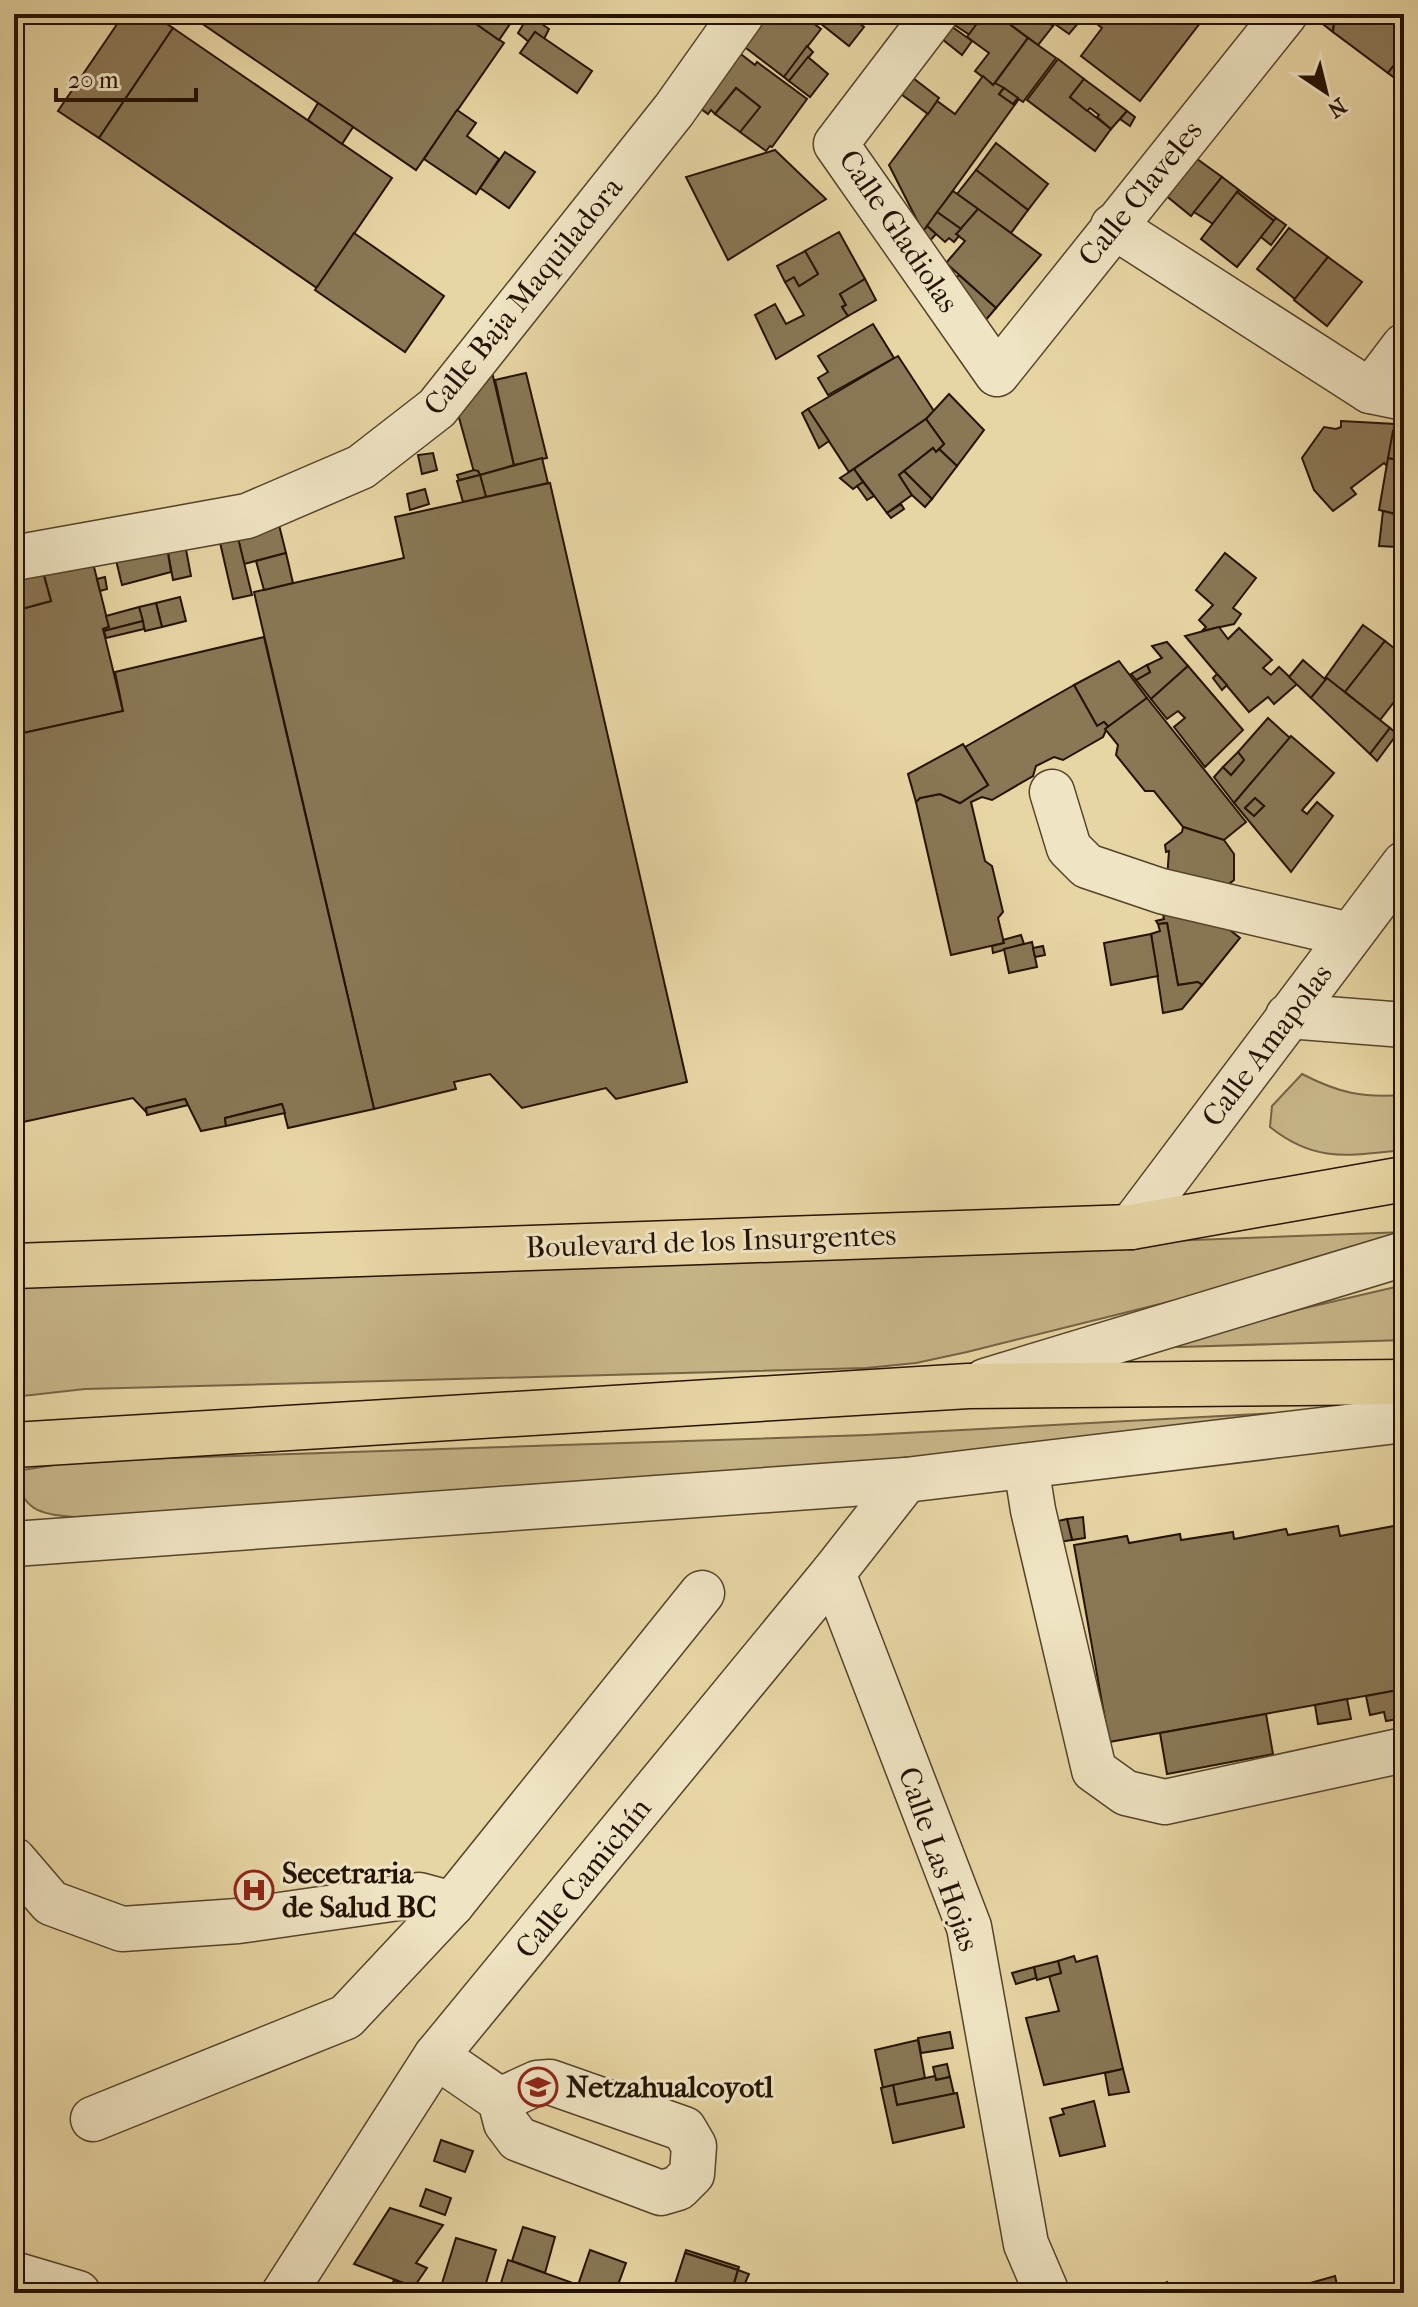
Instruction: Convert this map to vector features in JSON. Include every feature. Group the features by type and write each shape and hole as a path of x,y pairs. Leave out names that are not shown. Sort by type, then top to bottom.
{"main road":[{"name":"Boulevard de los Insurgentes","path":"17,1263 1131,1227 1404,1179"},
{"path":"14,1445 968,1386 1404,1382"}],"street":[{"name":"Calle Baja Maquiladora","path":"14,558 247,516 361,467 437,408 674,110 742,14"},
{"name":"Calle Gladiolas","path":"935,14 836,144 997,374"},
{"name":"Calle Claveles","path":"997,374 1285,14"},
{"path":"1113,226 1387,394 1404,346"},
{"path":"1052,792 1069,848 1087,866 1161,891 1350,935"},
{"name":"Calle Amapolas","path":"1131,1227 1404,864"},
{"path":"1288,1016 1404,1025"},
{"path":"968,1386 1404,1254"},
{"path":"14,1544 906,1480 1388,1422 1404,1417"},
{"path":"1026,1466 1033,1510 1094,1770 1126,1793 1165,1802 1404,1750"},
{"name":"Calle Camichín","path":"284,2293 436,2056 906,1480"},
{"name":"Calle Las Hojas","path":"833,1573 969,1927 1026,2244 1047,2293"},
{"path":"93,2119 346,2017 452,1904 702,1593"},
{"path":"14,1860 51,1903 122,1929 238,1921 419,1895 452,1904"},
{"path":"436,2056 500,2100"},
{"path":"14,2274 78,2293"}],"shaded area":[{"path":"1302,1074 1351,1093 1404,1095 1404,1150 1350,1155 1319,1152 1287,1139 1270,1127 1272,1106"},
{"path":"1404,1232 1404,1244 1305,1273 1176,1300 916,1363 866,1368 85,1389 14,1397 14,1288"},
{"path":"1404,1285 1404,1340 1180,1347 1147,1345"},
{"path":"1296,1412 1024,1454 448,1498 75,1517 34,1508 22,1494 16,1471 79,1461 867,1435"}],"building":[{"path":"124,14 151,14 173,28 99,138 58,111"},
{"path":"188,14 462,14 504,43 416,170"},
{"path":"462,14 517,14 499,40"},
{"path":"745,14 801,14 821,29 784,77 729,35"},
{"path":"827,14 847,14 864,27 849,46 820,23"},
{"path":"960,14 984,14 970,35 953,24"},
{"path":"984,14 996,14 1028,38 993,85 975,71 989,53 967,37"},
{"path":"996,14 1037,14 1053,26 1038,45"},
{"path":"1037,14 1063,14 1053,26"},
{"path":"1063,14 1086,14 1069,34 1055,24"},
{"path":"1097,14 1207,14 1140,101 1081,56 1102,28 1092,20"},
{"path":"1310,14 1335,14 1333,32"},
{"path":"1335,14 1404,14 1404,52 1388,73 1333,32"},
{"path":"529,15 549,29 544,39 535,32 529,42 518,33"},
{"path":"951,26 972,41 962,55 942,39"},
{"path":"173,28 392,178 317,288 99,138"},
{"path":"535,32 592,71 577,93 520,53"},
{"path":"1028,38 1056,58 1023,102 995,83"},
{"path":"807,46 813,52 789,81 784,77"},
{"path":"733,48 807,99 766,151 740,132 760,107 736,88 715,114 711,110 708,114 693,103"},
{"path":"1404,52 1404,85 1388,73"},
{"path":"808,57 828,74 810,97 789,81"},
{"path":"1058,59 1084,79 1070,97 1111,129 1095,151 1027,100"},
{"path":"983,76 993,85 995,83 1004,88 999,94 1013,104 1019,99 923,232 889,165 937,101 955,114"},
{"path":"913,78 939,98 928,114 901,94"},
{"path":"1084,79 1127,111 1111,129 1097,117 1099,115 1090,108 1087,111 1070,97"},
{"path":"736,88 760,107 740,132 715,114"},
{"path":"1004,88 1018,98 1013,104 999,94"},
{"path":"318,103 353,127 342,144 308,120"},
{"path":"457,110 476,123 467,136 499,159 476,194 424,159"},
{"path":"1127,111 1135,117 1130,126 1120,119"},
{"path":"996,143 1048,184 1028,210 976,170"},
{"path":"775,150 826,199 728,260 686,177"},
{"path":"505,152 535,172 509,208 480,188"},
{"path":"1193,156 1222,177 1191,216 1164,194"},
{"path":"976,170 1028,210 1011,233 957,194"},
{"path":"1222,177 1239,190 1213,224 1194,212"},
{"path":"1239,190 1276,218 1274,221 1237,192"},
{"path":"953,191 978,209 961,229 937,212"},
{"path":"1237,192 1274,221 1237,267 1201,239"},
{"path":"978,209 1041,255 996,308 946,263 965,241 956,234"},
{"path":"937,212 961,229 954,242 949,238 945,242 927,226"},
{"path":"1276,218 1286,225 1271,245 1261,237"},
{"path":"927,226 936,234 928,243 923,232"},
{"path":"1289,228 1328,257 1295,299 1257,269"},
{"path":"839,232 865,279 840,294 846,305 842,307 848,316 776,359 755,315 775,304 786,324 804,315 785,282 794,277 799,286 818,274 805,251"},
{"path":"354,233 444,296 405,352 315,290"},
{"path":"805,251 818,274 799,286 794,277 785,282 777,266"},
{"path":"1328,257 1362,282 1327,326 1294,300"},
{"path":"959,275 996,308 985,321 949,284"},
{"path":"865,279 876,300 848,316 842,307 846,305 840,294"},
{"path":"873,324 894,358 828,395 818,378 828,372 818,356"},
{"path":"898,356 934,411 849,472 808,409"},
{"path":"492,372 514,465 480,475 478,471 474,472 455,403"},
{"path":"526,373 547,458 514,465 495,380"},
{"path":"949,394 984,430 957,466 939,449 944,444 926,419"},
{"path":"808,409 829,441 819,448 802,413"},
{"path":"926,419 944,444 936,452 933,448 899,475 912,495 887,513 854,469"},
{"path":"1341,421 1395,424 1387,466 1384,463 1351,488 1356,494 1333,511 1314,490 1302,458 1324,427 1336,429 1341,427"},
{"path":"1393,431 1404,433 1404,462 1388,458"},
{"path":"933,448 936,452 939,449 957,466 932,499 904,471"},
{"path":"433,453 437,470 422,474 418,455"},
{"path":"542,458 548,483 486,497 480,475"},
{"path":"1388,458 1404,462 1404,516 1379,510"},
{"path":"854,469 863,482 853,489 840,478"},
{"path":"474,470 480,475 459,480 457,475"},
{"path":"904,471 932,499 925,507 912,495 899,475"},
{"path":"480,475 486,497 463,502 457,481"},
{"path":"863,482 874,496 867,500 857,486"},
{"path":"550,483 687,1082 616,1099 606,1088 522,1108 490,1074 454,1082 456,1089 374,1109 254,592 404,558 395,517"},
{"path":"425,489 429,504 410,510 407,494"},
{"path":"901,504 904,509 891,518 887,513"},
{"path":"1383,511 1403,516 1397,547 1379,546"},
{"path":"279,525 286,553 244,564 237,534"},
{"path":"237,534 252,595 233,599 219,538"},
{"path":"185,544 191,576 173,580 167,547"},
{"path":"167,547 171,572 122,585 115,556"},
{"path":"286,553 293,583 264,590 256,561"},
{"path":"1225,553 1256,578 1233,608 1241,614 1234,624 1202,631 1206,627 1199,620 1213,605 1196,590"},
{"path":"92,559 109,627 103,629 123,711 14,735 14,611 51,601 41,565"},
{"path":"41,565 51,601 14,611 14,570"},
{"path":"105,577 107,589 100,591 97,579"},
{"path":"180,597 186,621 162,627 156,603"},
{"path":"156,603 162,627 145,631 139,607"},
{"path":"139,607 143,621 104,631 109,627 106,616"},
{"path":"143,621 144,629 106,638 104,631"},
{"path":"1363,625 1385,641 1345,692 1325,678"},
{"path":"1219,627 1228,639 1239,628 1272,660 1263,668 1271,675 1279,667 1297,684 1274,704 1268,697 1249,712 1185,636"},
{"path":"264,637 374,1109 288,1128 282,1104 225,1118 226,1126 201,1131 185,1099 146,1108 147,1113 133,1098 14,1124 14,735 123,711 115,672"},
{"path":"1385,641 1404,656 1404,689 1380,720 1345,692"},
{"path":"1167,642 1188,666 1151,699 1136,680 1150,672 1147,665 1162,658 1152,646"},
{"path":"1303,660 1326,680 1311,698 1289,677"},
{"path":"1119,661 1147,698 1109,728 1104,722 1097,726 1074,685"},
{"path":"1147,665 1150,672 1136,680 1131,674"},
{"path":"1188,666 1243,730 1205,767 1174,727 1185,718 1178,711 1167,719 1151,699"},
{"path":"1217,674 1227,685 1222,690 1213,678"},
{"path":"1327,678 1390,728 1370,754 1311,698"},
{"path":"1074,685 1097,726 1104,722 1108,726 1103,737 1063,760 1054,757 1036,766 1033,776 992,800 982,797 971,802 985,861 992,866 1003,912 998,918 1004,943 951,955 916,802 920,798 940,794 960,803 988,785 965,747"},
{"path":"1147,698 1246,822 1224,840 1183,827 1154,791 1145,791 1116,755 1118,745 1105,729"},
{"path":"1268,718 1290,738 1234,803 1214,777 1223,767 1231,775 1244,760 1238,752"},
{"path":"1390,728 1397,734 1377,761 1370,754"},
{"path":"1291,736 1334,773 1302,810 1307,814 1317,802 1333,816 1291,872 1234,803","holes":["1255,798 1264,806 1254,816 1245,808"]},
{"path":"963,744 988,785 960,803 940,794 920,798 916,802 908,774"},
{"path":"1238,752 1244,760 1231,775 1223,767"},
{"path":"1255,798 1264,806 1254,816 1245,808"},
{"path":"1183,827 1224,840 1234,854 1234,880 1211,898 1167,879 1169,851 1166,852 1165,845 1182,832"},
{"path":"1163,914 1212,916 1240,938 1202,985 1198,982 1178,985 1167,923 1158,924 1156,921 1164,919"},
{"path":"1167,923 1178,985 1198,982 1202,985 1182,1009 1163,1013 1151,934 1160,931 1158,924"},
{"path":"1151,934 1158,976 1111,985 1104,943"},
{"path":"1021,935 1024,944 993,953 992,946"},
{"path":"1032,942 1037,967 1009,973 1004,949"},
{"path":"1043,946 1045,955 1035,957 1033,948"},
{"path":"185,1099 188,1105 147,1115 146,1108"},
{"path":"282,1104 285,1113 226,1126 225,1118"},
{"path":"1083,1517 1085,1538 1072,1540 1067,1519"},
{"path":"1067,1519 1072,1540 1059,1542 1058,1521"},
{"path":"1338,1526 1340,1536 1394,1526 1395,1532 1404,1530 1404,1689 1109,1742 1074,1545 1127,1536 1129,1543 1180,1534 1181,1540 1233,1532 1234,1539 1286,1529 1288,1535"},
{"path":"1404,1689 1404,1718 1386,1721 1384,1712 1370,1715 1366,1696"},
{"path":"1347,1699 1351,1719 1318,1724 1315,1705"},
{"path":"1266,1714 1273,1754 1167,1774 1160,1733"},
{"path":"1074,1956 1076,1962 1097,1956 1123,2069 1044,2085 1026,2018 1059,2011 1049,1976 1061,1973 1058,1961"},
{"path":"1058,1961 1061,1973 1037,1980 1034,1967"},
{"path":"1034,1967 1036,1978 1016,1984 1012,1973"},
{"path":"950,2032 953,2048 921,2053 918,2038"},
{"path":"918,2040 925,2078 883,2088 875,2050"},
{"path":"947,2064 950,2077 936,2080 933,2067"},
{"path":"1123,2069 1129,2092 1109,2095 1105,2073"},
{"path":"935,2076 936,2080 950,2077 954,2094 897,2105 893,2085"},
{"path":"893,2085 897,2105 957,2093 964,2127 893,2143 881,2088"},
{"path":"1094,2101 1105,2146 1060,2156 1050,2118 1064,2114 1062,2109"},
{"path":"441,2140 473,2151 465,2172 434,2161"},
{"path":"426,2189 451,2198 445,2215 420,2206"},
{"path":"390,2208 443,2225 416,2263 427,2268 414,2287 354,2264"},
{"path":"523,2227 555,2237 545,2273 512,2261"},
{"path":"456,2238 496,2250 483,2293 439,2293"},
{"path":"590,2250 626,2263 615,2293 576,2291"},
{"path":"686,2250 739,2267 738,2270 685,2253"},
{"path":"685,2253 738,2270 731,2293 672,2293"},
{"path":"508,2260 573,2283 570,2293 498,2293"},
{"path":"738,2270 749,2274 743,2288 734,2284"},
{"path":"1335,2276 1339,2293 1309,2293 1307,2284"},
{"path":"394,2280 404,2284 399,2293 388,2293"},
{"path":"1167,2282 1171,2293 1156,2293 1154,2288"}],"place":[{"name":"Secetraria de Salud BC","path":"254,1890"},
{"name":"Netzahualcoyotl","path":"538,2087"}]}
